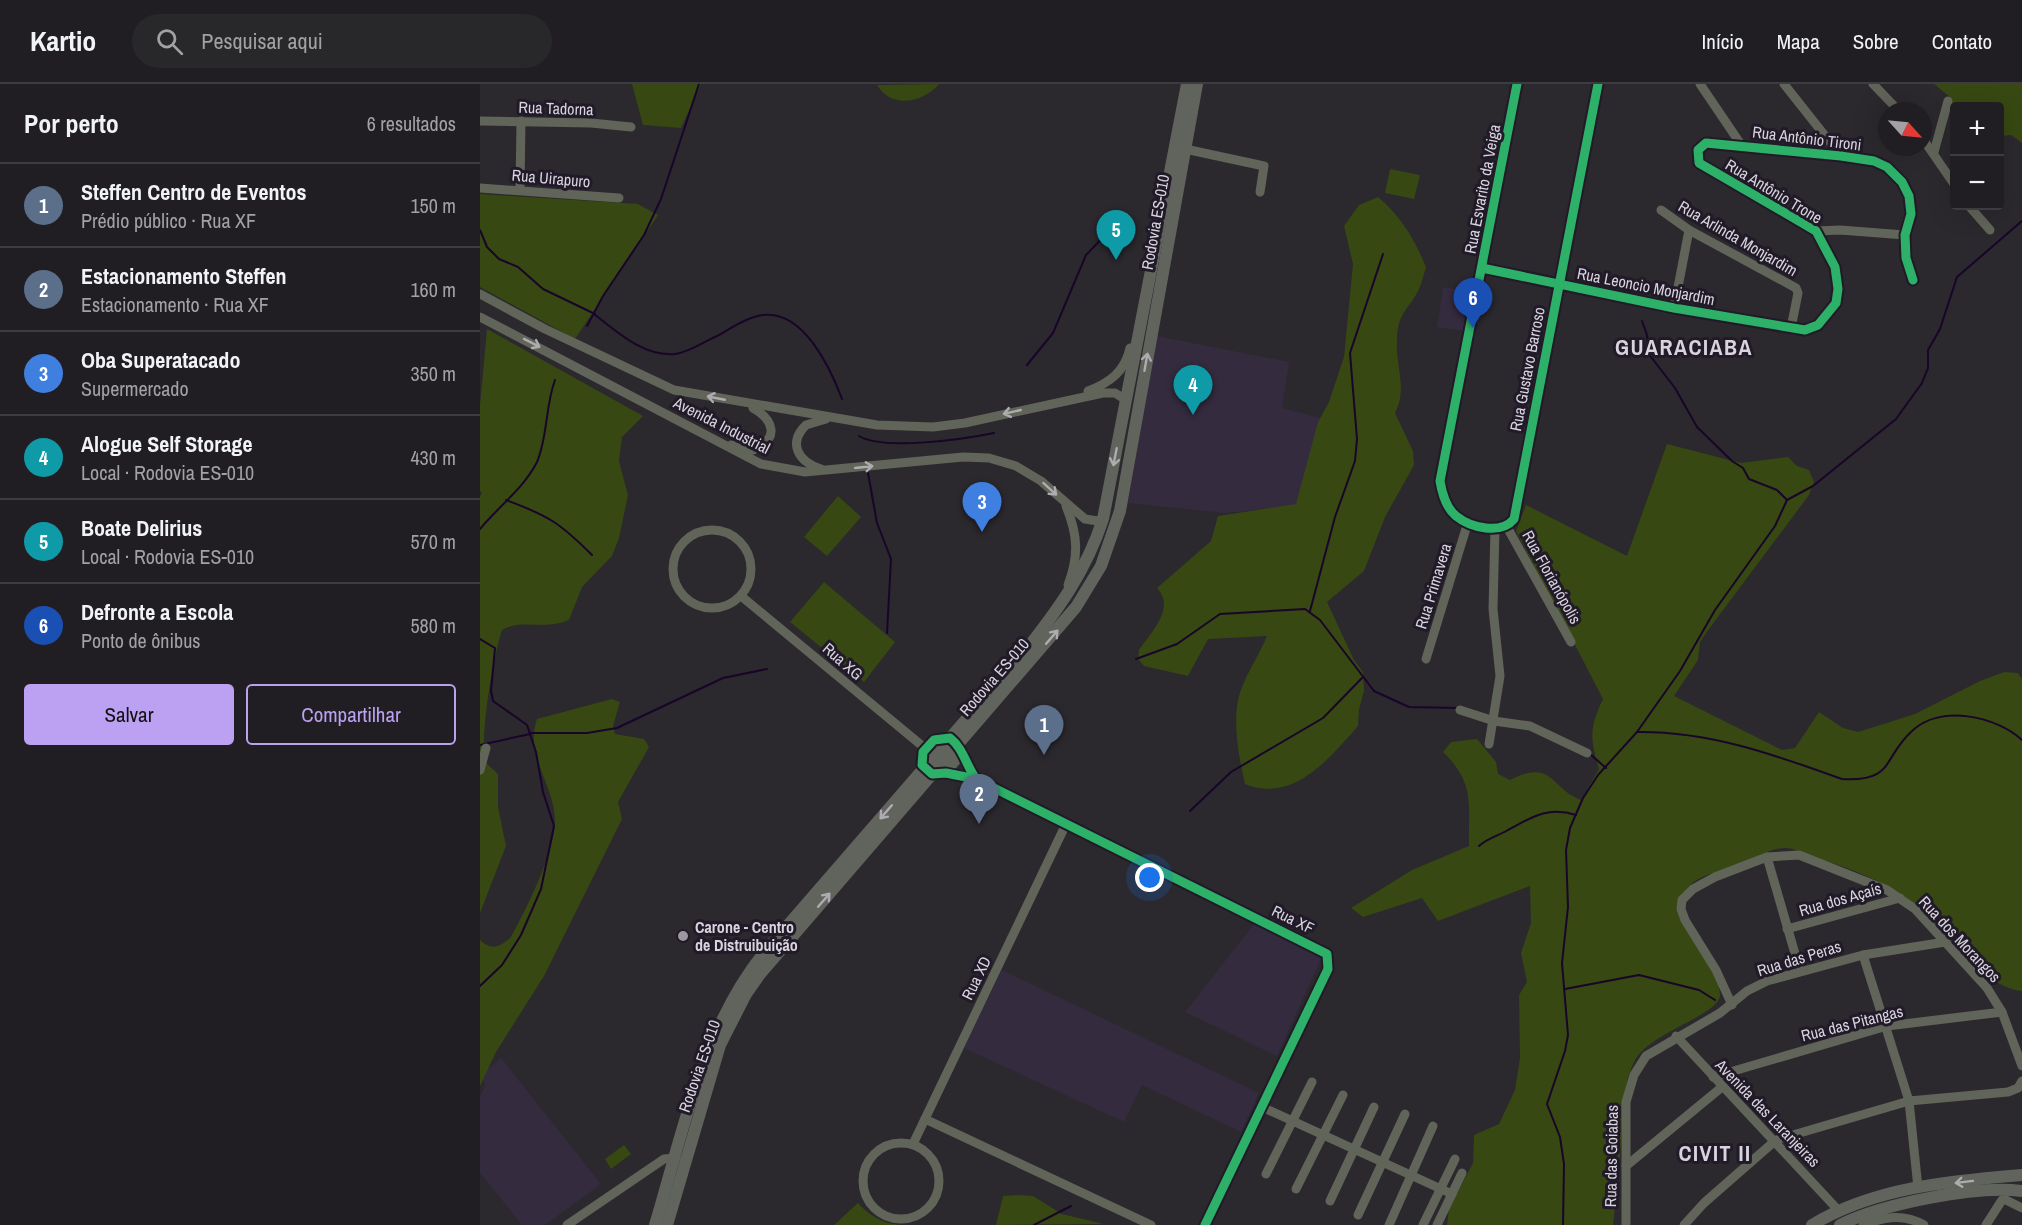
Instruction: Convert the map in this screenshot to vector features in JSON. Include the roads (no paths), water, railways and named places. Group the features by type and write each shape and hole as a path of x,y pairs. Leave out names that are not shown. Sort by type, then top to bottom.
{"main road":[{"name":"Rodovia ES-010","path":"956,745 1072,589 1092,548 1102,519 1187,84"},
{"name":"Rodovia ES-010","path":"656,1225 714,1034 740,984 763,954 928,770 956,745 1076,608 1101,566 1120,512 1197,84"},
{"path":"1126,400 1136,420"},
{"path":"1102,519 1120,512"},
{"name":"Rodovia ES-010","path":"667,1225 720,1044 746,994 928,770"},
{"path":"1812,1225 1839,1210 1876,1196 1918,1188 2022,1175"},
{"path":"1840,1225 1872,1212 1914,1202 1992,1190 2022,1191"}],"street":[{"name":"Rua Esvarito da Veiga","path":"1507,527 1495,529 1468,522 1451,509 1444,497 1440,480 1517,84"},
{"name":"Rua Gustavo Barroso","path":"1507,527 1514,519 1598,84"},
{"path":"1700,84 1742,146"},
{"path":"1784,84 1841,156"},
{"path":"1873,84 1890,102"},
{"path":"1934,152 1948,101"},
{"name":"Rua Tadorna","path":"480,121 591,123 631,127"},
{"path":"520,189 521,122"},
{"name":"Rua Antônio Tironi","path":"1706,143 1841,156 1874,161 1887,167 1902,182 1909,196 1911,214 1905,235 1906,258 1913,280"},
{"name":"Rua Antônio Trone","path":"1706,143 1698,150 1699,163 1816,231 1835,267 1838,289 1836,303 1818,325 1805,330"},
{"path":"1185,149 1264,166 1260,192"},
{"path":"1932,150 1950,178"},
{"name":"Rua Uirapuro","path":"480,188 520,189 619,198"},
{"name":"Rua Arlinda Monjardim","path":"1661,210 1689,230 1796,288 1798,294 1791,328"},
{"path":"1972,210 1990,230"},
{"path":"1674,308 1689,230"},
{"path":"1816,231 1840,230 1905,235"},
{"name":"Rua Leoncio Monjardim","path":"1482,268 1674,308 1805,330"},
{"name":"Avenida Industrial","path":"480,294 643,378 674,390 747,405 877,425 933,426 965,423 1103,393 1115,393 1126,400"},
{"name":"Avenida Industrial","path":"1069,399 1098,387 1121,371 1128,360 1137,315 1146,302"},
{"name":"Avenida Industrial","path":"480,316 744,456 778,469 799,472 829,471 963,457 989,458 1030,473 1085,519 1098,521 1102,519"},
{"path":"722,444 753,450 768,439 771,427 768,419 747,405"},
{"path":"829,471 807,463 796,452 796,444 806,425 831,418"},
{"name":"Avenida Industrial","path":"1023,654 1025,643 1068,585 1076,561 1077,543 1074,525 1065,504"},
{"name":"Rua Primavera","path":"1426,659 1468,522"},
{"name":"Rua Florianópolis","path":"1507,527 1570,642"},
{"path":"1490,744 1498,696 1500,658 1493,609 1495,529"},
{"path":"712,530 736,538 745,548 751,572 748,585 741,596 731,604 719,608 706,608 694,604 683,596 675,579 674,560 679,548 693,536 712,530"},
{"name":"Rua XG","path":"741,596 926,749"},
{"path":"1460,710 1494,721 1530,726 1587,753"},
{"path":"928,770 921,756 939,738 956,745 976,779"},
{"path":"946,773 956,745"},
{"path":"480,770 486,748"},
{"name":"Rua XF","path":"928,770 976,779 1327,954 1328,969 1205,1225"},
{"name":"Rua XD","path":"913,1144 1066,824"},
{"name":"Rua dos Morangos","path":"1732,1005 1716,970 1685,920 1681,904 1693,889 1715,877 1767,857 1799,855 1869,881 1900,898 1920,914 1979,978 2002,1012 2022,1066"},
{"path":"1767,857 1800,971"},
{"name":"Rua dos Açaís","path":"1787,929 1900,898"},
{"name":"Rua das Peras","path":"1676,1036 1732,1005 1755,987 1800,971 1863,955 1945,942"},
{"path":"1863,955 1909,1101 1918,1188"},
{"name":"Rua das Pitangas","path":"1713,1077 1887,1026 2002,1012"},
{"name":"Avenida das Laranjeiras","path":"1676,1036 1722,1087 1776,1140 1839,1210"},
{"name":"Rua das Goiabas","path":"1626,1225 1624,1116 1634,1075 1646,1056 1676,1036"},
{"path":"1266,1174 1312,1082"},
{"path":"1684,1225 1704,1203 1776,1140 1909,1101 2008,1092 2018,1088 2022,1082"},
{"path":"1626,1166 1722,1087"},
{"path":"1296,1189 1343,1095"},
{"path":"1262,1107 1452,1194"},
{"path":"1330,1201 1374,1107"},
{"path":"1358,1215 1405,1114"},
{"path":"926,1119 1151,1225"},
{"path":"1389,1225 1433,1126"},
{"path":"896,1143 913,1144 928,1153 937,1167 939,1184 934,1200 922,1213 915,1216 907,1219 890,1217 875,1209 866,1194 863,1178 868,1161 880,1149 896,1143"},
{"path":"567,1225 664,1159 676,1158"},
{"path":"1423,1225 1455,1159"},
{"path":"1437,1225 1462,1173"},
{"path":"1986,1225 2002,1200 2022,1208"},
{"path":"1863,1225 1884,1217 1904,1218 1924,1225"}],"waterway":[{"path":"587,326 603,296 644,235 661,199 699,84"},
{"path":"1563,1225 1564,1164 1560,1137 1547,1104 1568,1035 1562,963 1568,907 1566,850 1570,828 1583,798 1598,775 1637,732 1680,671 1715,610 1775,526 1787,500 1813,486 1896,419 1922,383 1928,368 1928,350 1940,329 1957,277 2022,221"},
{"path":"480,230 487,247 499,259 518,267 543,289 595,314"},
{"path":"1027,365 1053,333 1086,255 1110,230"},
{"path":"1310,611 1335,517 1355,461 1357,439 1350,353 1383,254"},
{"path":"594,314 632,342 652,352 664,354 681,353 691,349 751,318 763,315 777,316 791,322 813,343 842,399"},
{"path":"1642,321 1647,335 1648,353 1675,388 1697,427 1732,461 1743,468 1749,479 1777,490 1787,500"},
{"path":"480,529 518,489 537,462 555,380"},
{"path":"859,436 886,443 905,443 945,441 994,433"},
{"path":"868,473 877,523 891,559 887,633"},
{"path":"506,500 553,521 592,555"},
{"path":"1136,659 1177,644 1220,614 1305,609 1320,620 1374,691 1409,707 1458,708"},
{"path":"480,639 495,648 491,691 493,701 527,725 536,752 543,792 554,826 541,889 521,935 502,965 480,986"},
{"path":"530,733 587,733 617,728 723,678 767,669"},
{"path":"1190,811 1231,772 1323,718 1363,677"},
{"path":"1637,732 1716,740 1767,753 1842,779 1871,777 1880,772 1912,731 1937,718 1968,716 1983,719 1998,725 2022,740"},
{"path":"480,745 530,734"},
{"path":"1590,754 1606,768"},
{"path":"1479,846 1541,814 1557,812 1576,815"},
{"path":"1565,989 1639,975 1699,990 1715,1000"},
{"path":"1034,1225 1071,1206"}],"place":[{"name":"Boate Delirius","path":"1116,260"},
{"name":"Defronte a Escola","path":"1473,328"},
{"name":"Alogue Self Storage","path":"1193,415"},
{"name":"Oba Superatacado","path":"982,532"},
{"name":"Steffen Centro de Eventos","path":"1044,755"},
{"name":"Estacionamento Steffen","path":"979,824"},
{"name":"Carone - Centro de Distruibuição","path":"683,936"}],"district":[{"name":"GUARACIABA","path":"1684,347"},
{"name":"CIVIT II","path":"1715,1153"}]}
